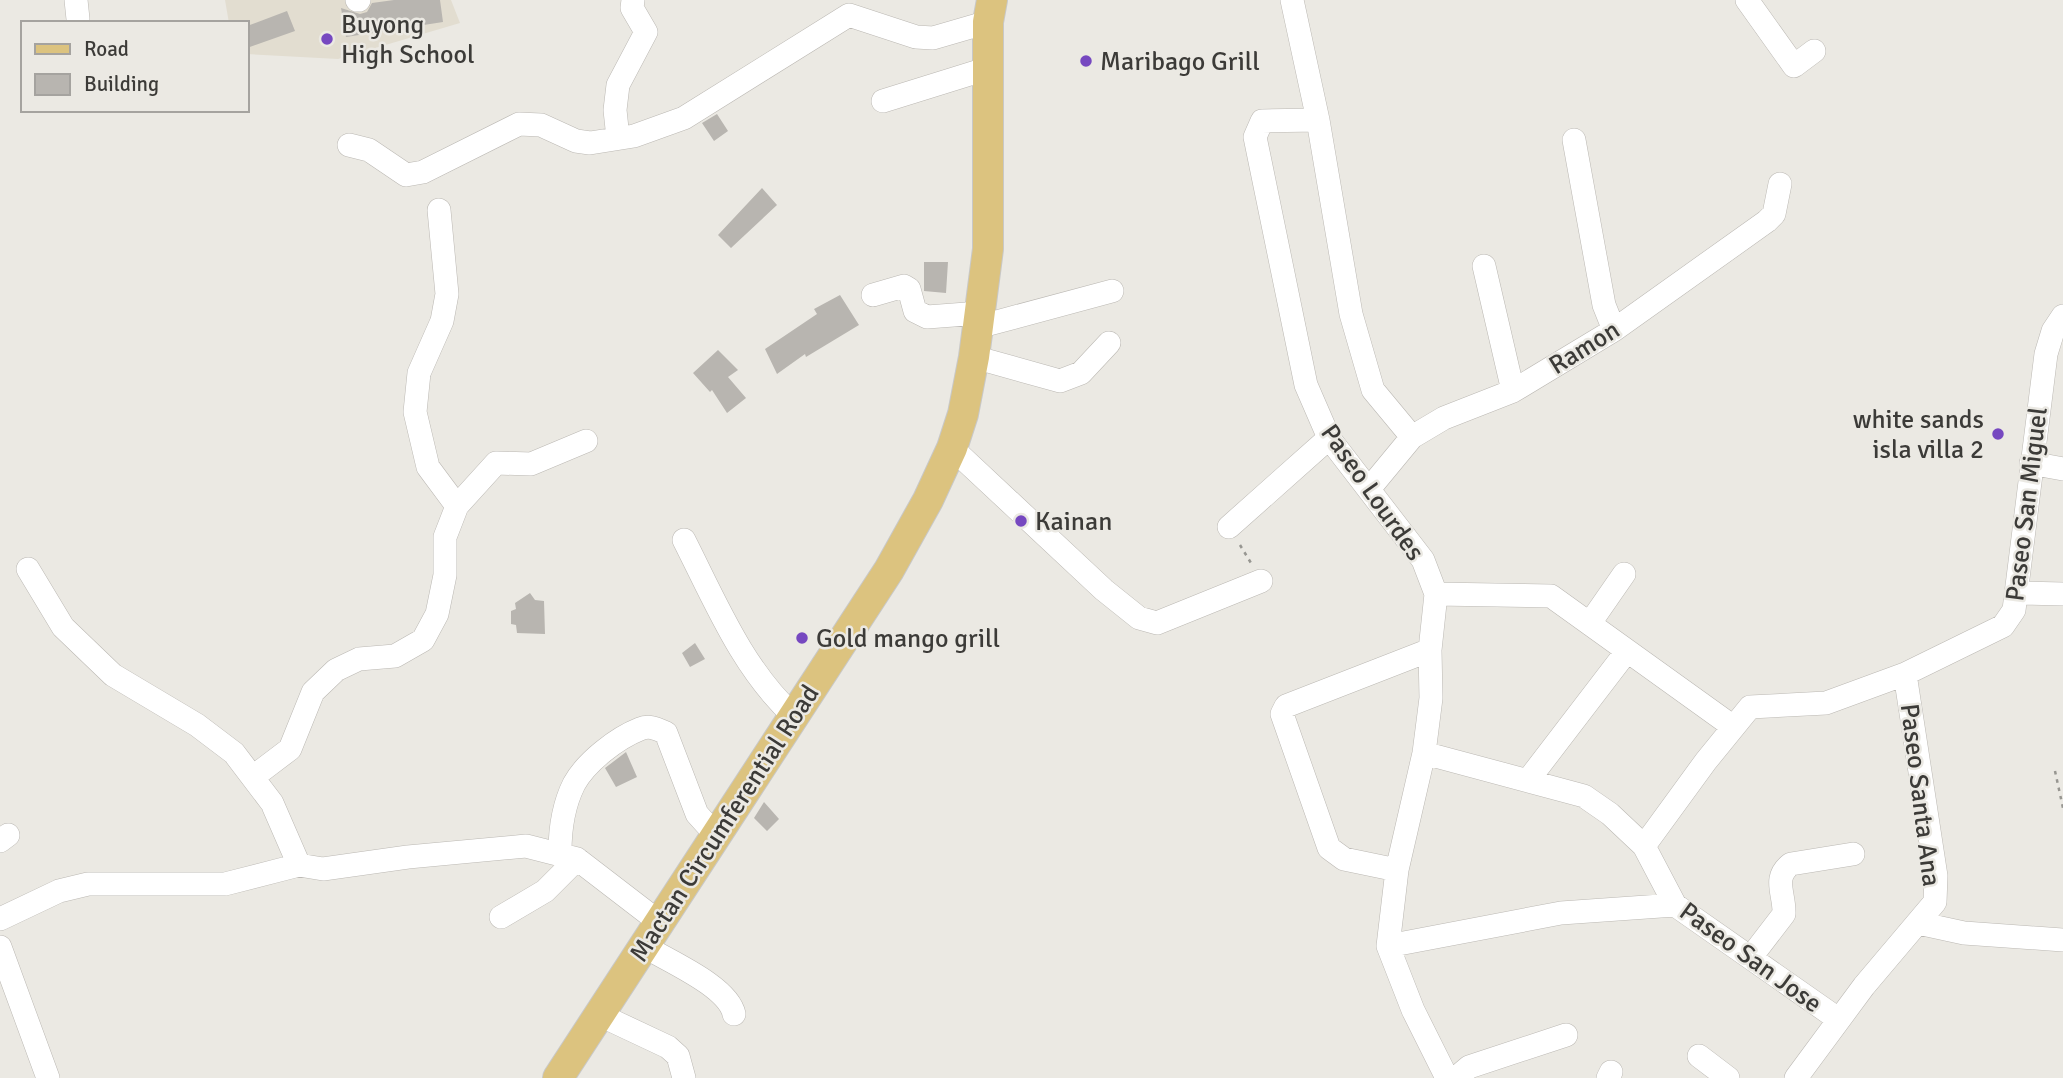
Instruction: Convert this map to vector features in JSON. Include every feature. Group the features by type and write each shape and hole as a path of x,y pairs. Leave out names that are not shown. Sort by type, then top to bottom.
{"main road":[{"name":"Mactan Circumferential Road","path":"558,1078 889,570 928,500 952,448 963,414 974,357 988,249 990,11"}],"street":[{"path":"618,138 615,110 618,85 646,32 632,8 633,0"},
{"path":"1292,0 1318,120 1352,314 1373,390 1412,437"},
{"path":"1747,0 1794,66 1814,51"},
{"path":"349,145 369,150 406,175 423,172 520,124 541,125 576,141 590,143 618,138 684,118 849,15 915,37 933,38 990,11"},
{"path":"883,101 989,68"},
{"name":"Paseo Lourdes","path":"1318,120 1262,121 1255,136 1307,384 1329,438 1423,560 1436,594 1430,650 1431,698 1424,753 1397,870 1388,946 1413,1010 1447,1078"},
{"path":"1574,140 1604,305 1614,330"},
{"name":"Ramon","path":"1369,489 1412,437 1444,418 1513,391 1614,330 1767,221 1774,214 1780,184"},
{"path":"439,210 447,295 442,321 419,373 415,412 428,467 457,506"},
{"path":"1484,266 1513,391"},
{"path":"873,295 904,286 909,289 915,311 927,317 979,320 1112,291"},
{"name":"Paseo San Miguel","path":"1644,846 1732,726 1750,707 1826,703 1905,674 2003,626 2014,610 2017,593 2046,354 2063,316"},
{"path":"974,357 1060,381 1081,373 1109,343"},
{"path":"1229,527 1329,438"},
{"path":"253,777 290,749 313,692 337,670 359,659 395,656 423,640 437,614 445,575 445,537 457,506 496,463 531,464 586,441"},
{"path":"952,448 1104,590 1139,618 1157,623 1261,581"},
{"path":"2031,463 2063,469"},
{"path":"684,540 726,624 770,695 794,716"},
{"path":"28,569 62,627 113,675 219,740 253,777 272,803 299,865"},
{"path":"1590,624 1625,574"},
{"path":"2017,593 2063,594"},
{"path":"1436,594 1551,596 1732,726"},
{"path":"1397,870 1344,859 1329,848 1282,714 1286,706 1430,650"},
{"path":"1529,779 1627,651"},
{"name":"Paseo Santa Ana","path":"1796,1078 1838,1019 1935,902 1936,876 1905,674"},
{"path":"502,917 545,891 568,855 560,825 574,784 585,768 641,728 654,727 666,733 697,814 716,835"},
{"name":"Paseo San Jose","path":"1424,753 1529,779 1584,796 1610,814 1644,846 1675,905 1838,1019"},
{"path":"0,919 59,891 88,884 225,884 299,865 323,869 408,857 526,846 568,855 652,934 732,1003 734,1014"},
{"path":"1751,957 1784,914 1779,879 1783,870 1791,864 1853,854"},
{"path":"1388,946 1561,912 1675,905"},
{"path":"1918,923 1964,933 2063,940"},
{"path":"0,947 48,1078"},
{"path":"600,1015 668,1046 678,1056 684,1078"},
{"path":"1456,1078 1469,1068 1566,1035"},
{"path":"1699,1056 1728,1078"}],"path":[{"path":"1229,527 1261,581"},
{"path":"2055,771 2063,808"}],"shaded area":[{"name":"Buyong High School","path":"225,0 451,0 460,23 338,59 248,54 248,21 229,21"}],"building":[{"path":"440,0 443,22 346,37 341,8 360,14 367,12 372,3"},
{"path":"287,11 295,31 248,48 248,26"},
{"path":"717,114 728,131 714,141 702,123"},
{"path":"762,188 777,205 731,248 718,235"},
{"path":"924,262 948,262 946,293 924,291"},
{"path":"840,295 859,325 806,357 805,354 777,374 765,349 817,314 814,309"},
{"path":"718,350 738,370 728,377 746,398 727,413 712,390 710,392 693,373"},
{"path":"530,593 535,600 544,601 545,634 517,633 516,625 511,624 511,611 516,609 515,603"},
{"path":"695,643 705,659 690,667 682,653"},
{"path":"626,752 637,777 616,787 605,768"},
{"path":"764,802 779,819 767,831 754,818"}],"place":[{"name":"Buyong High School","path":"327,39"},
{"name":"Maribago Grill","path":"1086,61"},
{"name":"white sands isla villa 2","path":"1998,434"},
{"name":"Kainan","path":"1021,521"},
{"name":"Gold mango grill","path":"802,638"}]}
